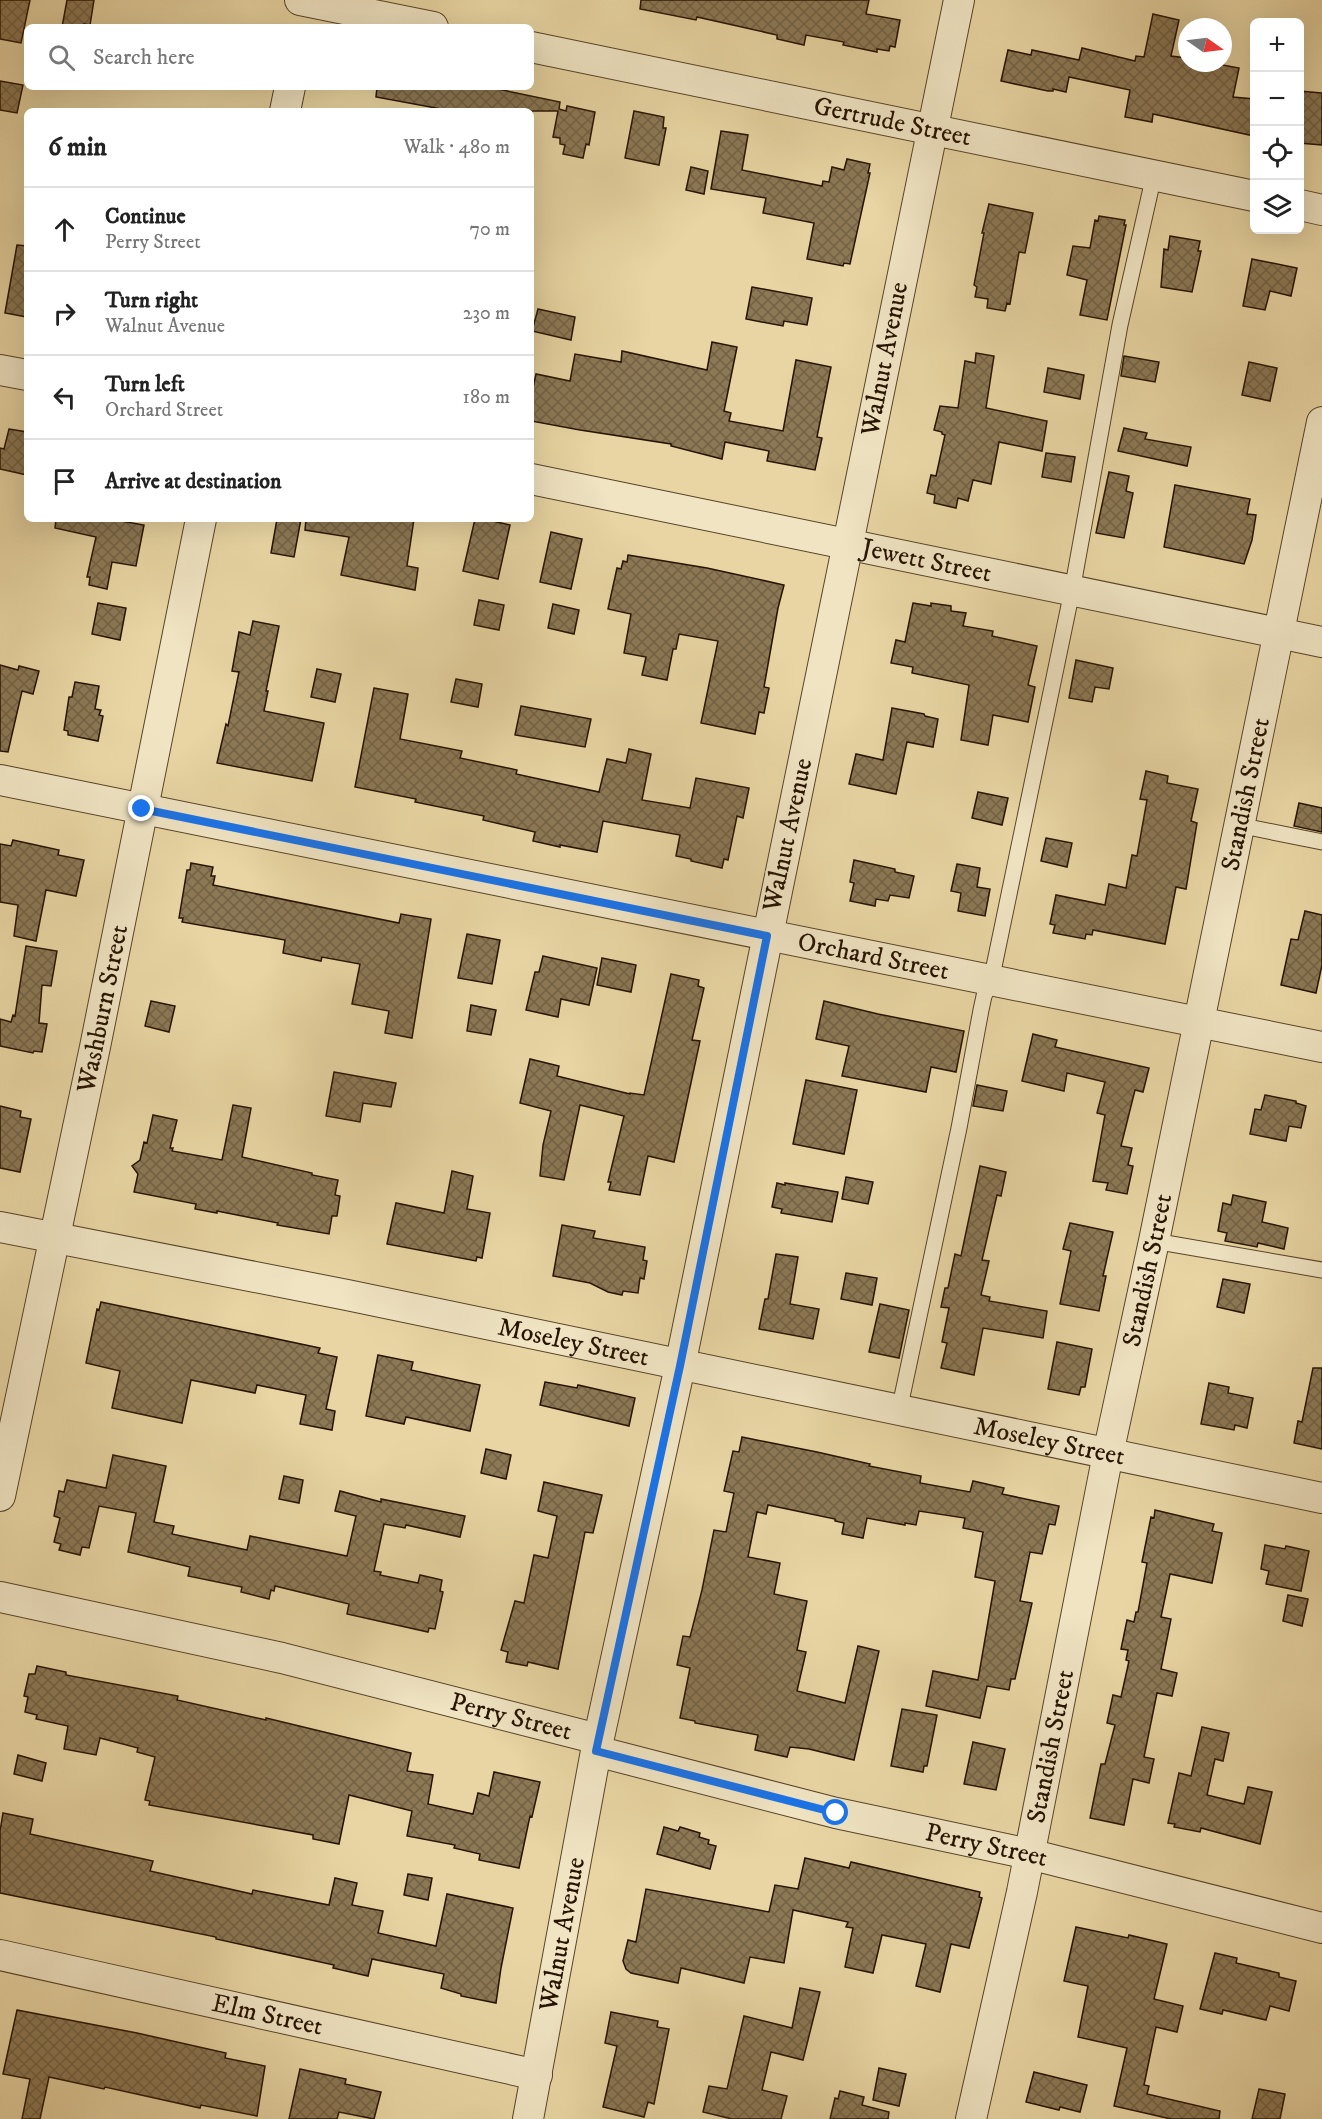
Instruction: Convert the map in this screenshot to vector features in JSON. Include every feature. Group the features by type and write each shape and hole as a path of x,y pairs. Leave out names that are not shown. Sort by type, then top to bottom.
{"street":[{"name":"Walnut Avenue","path":"528,2119 597,1745 680,1366 959,0"},
{"path":"304,7 414,24"},
{"name":"Gertrude Street","path":"534,48 1250,195"},
{"path":"286,108 289,90"},
{"path":"1304,206 1322,210"},
{"path":"0,370 24,374"},
{"name":"Standish Street","path":"971,2119 1029,1854 1108,1454 1322,422"},
{"name":"Jewett Street","path":"534,480 1322,642"},
{"name":"Washburn Street","path":"0,1496 95,1047 200,522"},
{"name":"Orchard Street","path":"0,780 1322,1047"},
{"name":"Moseley Street","path":"0,1227 347,1295 1322,1498"},
{"name":"Perry Street","path":"0,1597 282,1658 836,1813 1029,1854 1322,1928"},
{"name":"Elm Street","path":"0,1955 537,2075"}],"lane":[{"path":"899,1411 959,1128 981,1010 991,981 1072,591 1120,324 1154,175"},
{"path":"1238,825 1322,842"},
{"path":"1154,1241 1322,1270"}],"building":[{"path":"0,0 30,0 21,43 0,39"},
{"path":"67,0 94,0 90,24 63,24"},
{"path":"641,0 869,0 866,14 900,20 895,47 890,46 889,51 877,49 877,52 843,45 844,42 806,35 804,45 777,39 777,35 697,17 696,20 640,9"},
{"path":"1153,14 1178,20 1171,56 1178,57 1178,72 1232,72 1232,67 1239,68 1233,97 1250,99 1250,135 1153,114 1152,122 1125,117 1130,90 1069,77 1066,92 1053,89 1053,91 1048,91 1001,81 1008,50 1031,55 1032,50 1079,60 1082,48 1135,61 1136,56 1144,57"},
{"path":"0,81 23,85 17,113 0,110"},
{"path":"377,90 502,90 560,102 559,109 566,111 567,106 595,112 589,145 586,144 583,158 563,154 565,145 560,144 560,138 553,137 558,111 534,111 534,108 436,108 376,97"},
{"path":"1304,91 1322,93 1322,145 1304,143"},
{"path":"634,111 664,117 663,128 666,128 659,165 625,158"},
{"path":"721,131 748,135 742,170 822,186 823,181 829,182 832,167 844,170 847,159 870,164 850,264 844,263 843,266 807,259 814,223 763,213 766,198 711,189"},
{"path":"691,167 708,171 704,194 686,190"},
{"path":"989,204 1033,213 1025,253 1019,252 1010,304 1007,303 1005,311 987,308 988,299 975,297 977,287 974,285"},
{"path":"1099,216 1125,220 1124,225 1126,225 1107,320 1080,315 1087,280 1067,275 1073,246 1090,248 1095,220 1098,221"},
{"path":"1170,236 1200,241 1198,251 1201,251 1192,292 1161,287 1164,249 1168,250"},
{"path":"17,245 24,246 24,316 5,313"},
{"path":"1252,259 1297,268 1291,296 1270,291 1265,310 1243,306"},
{"path":"752,287 812,298 807,325 784,321 783,326 746,319"},
{"path":"538,309 575,317 571,340 534,331"},
{"path":"712,342 737,347 724,411 731,413 729,421 783,431 796,360 831,367 817,437 822,438 815,470 767,461 769,451 725,442 722,459 671,446 671,444 534,422 536,374 570,381 575,354 621,362 622,351 707,370"},
{"path":"976,353 994,356 986,408 1047,421 1042,451 999,442 991,484 973,480 968,501 958,498 956,508 934,503 935,495 927,493 931,475 936,476 945,435 934,430 940,406 958,408 965,361 975,363"},
{"path":"1124,356 1159,362 1155,382 1121,376"},
{"path":"1249,362 1277,368 1270,401 1242,395"},
{"path":"1048,368 1084,375 1080,399 1044,392"},
{"path":"1124,428 1147,433 1145,439 1191,447 1187,466 1118,451"},
{"path":"9,429 24,432 24,474 0,469 0,448 4,449"},
{"path":"1046,453 1075,457 1071,482 1042,477"},
{"path":"1109,472 1129,476 1126,491 1133,493 1124,538 1096,533"},
{"path":"1175,485 1250,499 1247,514 1256,515 1252,540 1244,564 1164,547"},
{"path":"56,522 127,522 144,525 136,566 112,562 107,589 89,585 90,577 87,577 96,537 55,528"},
{"path":"276,522 300,522 294,557 271,553"},
{"path":"306,522 414,522 407,566 418,568 415,590 341,575 349,537 305,530"},
{"path":"474,522 497,522 510,525 498,579 463,571"},
{"path":"551,532 582,539 571,589 540,582"},
{"path":"628,555 707,568 784,585 764,687 769,688 764,713 759,712 755,734 701,723 718,641 679,634 676,649 673,649 667,680 642,675 646,657 624,653 631,614 608,609 617,568 621,569 623,561 627,562"},
{"path":"479,600 504,605 499,630 474,625"},
{"path":"98,603 126,608 120,640 92,634"},
{"path":"913,603 951,606 951,611 966,613 963,626 993,631 992,636 1037,646 1028,685 1035,687 1028,722 993,715 988,745 961,740 969,685 912,673 913,667 891,663 896,640 905,642"},
{"path":"553,604 579,610 574,634 548,628"},
{"path":"253,621 279,626 264,711 324,723 312,781 217,763 226,724 228,726 239,672 232,671 239,632 250,635"},
{"path":"1076,660 1113,668 1109,689 1095,687 1092,702 1069,698"},
{"path":"0,665 18,670 19,666 39,671 33,694 22,691 8,752 0,751"},
{"path":"317,669 341,674 335,702 311,697"},
{"path":"456,679 482,684 478,707 451,702"},
{"path":"75,682 99,686 95,709 101,710 99,715 103,716 98,741 68,735 68,731 64,730 69,697 72,697"},
{"path":"374,688 408,694 400,739 462,751 460,758 517,770 516,774 599,792 607,759 626,763 629,749 651,754 642,800 690,808 696,778 749,788 743,818 737,816 728,860 724,859 722,868 691,861 691,859 676,856 680,835 603,821 597,852 560,845 560,847 533,841 535,832 483,820 484,816 355,787"},
{"path":"521,706 591,719 585,747 515,735"},
{"path":"892,708 938,719 933,747 907,742 896,794 849,784 856,754 883,760"},
{"path":"1146,771 1168,776 1167,783 1198,789 1191,821 1197,823 1186,889 1176,887 1165,944 1093,930 1092,935 1086,934 1085,939 1053,933 1055,925 1050,924 1056,895 1105,905 1109,884 1126,888 1132,855 1137,856 1147,800 1140,799"},
{"path":"978,792 1008,798 1002,825 972,818"},
{"path":"1299,803 1322,808 1322,832 1294,826"},
{"path":"1046,838 1072,843 1067,867 1041,861"},
{"path":"13,840 59,850 58,855 84,860 76,896 46,890 36,941 14,936 18,905 0,902 0,844 11,846"},
{"path":"854,860 895,869 895,872 914,876 909,898 890,895 888,901 876,899 875,906 850,901 854,883 850,882"},
{"path":"191,863 213,867 211,876 215,876 213,885 399,923 401,914 431,919 412,1038 385,1033 389,1011 352,1004 360,964 322,957 321,961 283,953 285,940 182,922 183,918 179,918 187,870 190,870"},
{"path":"957,864 980,868 977,887 990,889 985,916 958,911 961,893 951,891"},
{"path":"1305,911 1322,915 1322,965 1316,993 1281,985 1291,939 1298,940"},
{"path":"467,934 500,940 492,984 458,978"},
{"path":"26,946 57,951 51,986 42,985 39,1023 47,1024 42,1052 34,1051 33,1053 0,1046 0,1019 11,1022 13,1015 15,1016"},
{"path":"543,956 597,968 589,1005 561,999 558,1017 526,1010 535,972 539,972"},
{"path":"602,958 636,965 631,992 597,985"},
{"path":"671,974 699,980 698,986 704,988 692,1040 700,1041 674,1162 648,1156 640,1195 609,1190 611,1182 608,1182 624,1116 580,1105 564,1180 540,1176 543,1145 551,1111 520,1103 530,1059 559,1066 557,1076 630,1094 644,1095"},
{"path":"151,1001 175,1006 169,1032 145,1026"},
{"path":"824,1001 964,1031 956,1072 931,1067 926,1092 842,1076 849,1046 816,1039"},
{"path":"471,1005 496,1010 491,1035 467,1031"},
{"path":"1033,1034 1057,1040 1055,1047 1149,1068 1143,1092 1135,1090 1121,1146 1132,1148 1128,1165 1133,1166 1127,1194 1106,1190 1108,1183 1093,1181 1105,1115 1097,1113 1105,1082 1067,1073 1064,1091 1022,1081"},
{"path":"334,1072 396,1083 391,1107 363,1103 360,1122 326,1116"},
{"path":"806,1080 857,1090 844,1154 793,1144"},
{"path":"977,1085 1007,1091 1003,1111 973,1106"},
{"path":"1265,1095 1296,1101 1306,1106 1301,1128 1289,1126 1286,1141 1250,1134 1255,1109 1261,1110"},
{"path":"233,1105 251,1108 242,1157 338,1180 335,1195 340,1196 337,1216 332,1216 329,1234 217,1211 217,1213 195,1209 196,1204 134,1192 138,1174 132,1166 140,1160 144,1142 147,1143 153,1115 177,1120 170,1148 173,1148 172,1151 222,1160"},
{"path":"0,1106 21,1111 20,1117 31,1119 20,1172 0,1168"},
{"path":"980,1166 1006,1172 1001,1196 997,1195 982,1260 989,1261 981,1295 990,1297 989,1301 1047,1311 1043,1338 983,1328 974,1375 941,1368 947,1343 942,1342 949,1308 941,1307 945,1288 948,1288 955,1254 961,1256"},
{"path":"452,1171 473,1176 467,1209 490,1213 482,1258 477,1257 476,1261 387,1244 396,1203 444,1213"},
{"path":"846,1177 873,1182 868,1204 842,1199"},
{"path":"777,1183 838,1192 832,1222 781,1213 782,1209 772,1207"},
{"path":"1233,1195 1266,1202 1262,1222 1288,1228 1284,1249 1258,1243 1257,1247 1225,1241 1227,1233 1218,1231 1223,1203 1231,1205"},
{"path":"1070,1223 1113,1232 1103,1276 1106,1276 1099,1311 1060,1304 1071,1251 1063,1249"},
{"path":"562,1225 595,1231 593,1238 645,1247 643,1260 647,1261 644,1279 640,1278 638,1293 623,1291 622,1295 608,1292 590,1283 553,1276"},
{"path":"776,1254 798,1257 790,1304 819,1309 813,1339 759,1329 765,1299 768,1299"},
{"path":"846,1273 877,1278 872,1305 841,1299"},
{"path":"1223,1279 1250,1284 1244,1313 1217,1307"},
{"path":"101,1302 320,1348 318,1353 337,1357 326,1409 335,1411 332,1430 300,1424 306,1395 257,1385 255,1393 191,1380 182,1423 112,1408 120,1371 86,1363 97,1309 99,1310"},
{"path":"880,1304 909,1310 899,1358 869,1352"},
{"path":"1057,1342 1092,1349 1085,1387 1081,1387 1079,1395 1048,1389"},
{"path":"378,1355 413,1362 411,1370 480,1385 470,1431 406,1417 404,1424 366,1416"},
{"path":"1313,1368 1322,1368 1322,1449 1294,1443 1298,1421 1302,1422"},
{"path":"545,1382 577,1388 578,1385 635,1398 629,1426 540,1405"},
{"path":"1209,1383 1229,1387 1228,1393 1253,1398 1247,1428 1235,1425 1234,1430 1201,1424"},
{"path":"742,1437 921,1476 920,1483 970,1492 973,1481 1004,1488 1002,1494 1059,1506 1055,1525 1049,1524 1042,1554 1030,1552 1020,1601 1032,1603 1015,1679 1011,1679 1009,1690 987,1686 980,1718 926,1706 933,1671 978,1680 995,1581 975,1577 983,1532 963,1528 965,1518 919,1511 916,1525 867,1518 863,1538 842,1534 844,1523 835,1521 835,1519 768,1505 766,1514 757,1512 748,1557 780,1563 774,1594 807,1601 797,1650 806,1652 797,1691 845,1703 858,1646 879,1651 854,1760 809,1749 790,1747 787,1757 755,1750 758,1735 680,1718 690,1668 677,1665 683,1636 690,1637 714,1530 726,1532 734,1493 724,1491 733,1451 739,1452"},
{"path":"486,1449 511,1455 506,1479 481,1473"},
{"path":"113,1455 166,1466 154,1522 174,1526 172,1534 247,1550 250,1536 347,1556 356,1516 335,1511 340,1491 381,1502 381,1499 465,1516 460,1537 406,1525 405,1528 384,1524 374,1571 381,1572 380,1575 418,1583 420,1575 442,1580 440,1591 443,1592 435,1629 429,1628 428,1632 347,1614 349,1604 275,1586 274,1591 271,1590 269,1599 241,1592 242,1587 188,1576 190,1567 128,1552 136,1513 99,1506 89,1548 82,1547 80,1555 59,1550 61,1544 54,1542 60,1518 54,1516 59,1491 64,1492 67,1480 106,1488"},
{"path":"284,1476 303,1480 299,1503 279,1499"},
{"path":"544,1482 602,1495 593,1533 585,1532 558,1669 528,1662 527,1666 506,1662 508,1652 501,1650 515,1601 524,1603 534,1555 548,1558 557,1516 538,1511"},
{"path":"1155,1510 1214,1524 1212,1531 1222,1533 1212,1583 1170,1574 1161,1617 1171,1619 1161,1669 1177,1673 1172,1696 1157,1693 1144,1757 1154,1759 1149,1783 1133,1779 1124,1825 1090,1818 1101,1764 1105,1764 1115,1725 1107,1723 1113,1695 1121,1697 1129,1661 1126,1660 1128,1650 1121,1649 1127,1620 1134,1622 1136,1612 1138,1612 1147,1563 1142,1562 1151,1517 1154,1518"},
{"path":"1265,1545 1285,1549 1286,1546 1309,1551 1301,1591 1266,1584 1269,1571 1261,1569"},
{"path":"1288,1595 1308,1599 1302,1626 1283,1621"},
{"path":"37,1666 66,1672 66,1675 178,1696 177,1700 266,1720 266,1718 411,1753 407,1771 433,1775 428,1804 473,1814 478,1793 489,1796 494,1772 540,1782 519,1868 479,1860 480,1854 454,1848 455,1845 407,1836 412,1811 349,1795 339,1844 313,1839 313,1835 149,1805 150,1801 145,1800 155,1757 137,1752 138,1748 100,1738 96,1755 64,1749 68,1726 36,1719 37,1715 25,1712 28,1697 24,1696 29,1674 35,1674"},
{"path":"902,1709 937,1715 927,1766 924,1766 923,1772 891,1766"},
{"path":"1202,1727 1229,1733 1223,1761 1215,1759 1207,1795 1244,1804 1248,1787 1272,1792 1260,1844 1201,1828 1200,1832 1174,1827 1175,1824 1168,1823 1179,1773 1191,1776"},
{"path":"973,1742 1005,1749 996,1790 964,1784"},
{"path":"18,1755 46,1763 42,1781 14,1774"},
{"path":"3,1813 33,1819 30,1834 153,1861 150,1871 252,1894 253,1890 329,1905 335,1878 357,1883 352,1905 383,1911 378,1933 436,1946 447,1894 513,1908 496,2003 461,1996 461,1994 441,1988 444,1974 372,1959 368,1976 333,1968 334,1965 216,1939 216,1937 0,1893 0,1831"},
{"path":"664,1827 678,1831 680,1827 700,1833 699,1837 709,1840 708,1844 716,1846 710,1869 657,1854"},
{"path":"805,1858 849,1868 851,1862 980,1892 979,1897 982,1898 969,1948 951,1944 940,1992 916,1986 926,1944 882,1935 873,1973 845,1967 853,1928 846,1927 848,1922 793,1910 784,1963 750,1957 744,1983 681,1968 678,1983 631,1973 626,1969 623,1961 628,1940 636,1942 646,1889 769,1912 775,1885 798,1889"},
{"path":"408,1874 432,1878 428,1900 404,1895"},
{"path":"1076,1927 1128,1938 1129,1935 1167,1944 1154,1999 1183,2006 1177,2032 1156,2027 1144,2085 1149,2086 1147,2094 1220,2111 1219,2119 1171,2119 1114,2106 1127,2048 1078,2037 1088,1986 1064,1981"},
{"path":"1215,1953 1237,1958 1236,1963 1279,1973 1279,1977 1296,1981 1289,2011 1270,2006 1266,2020 1223,2010 1222,2014 1200,2009"},
{"path":"800,1988 820,1992 803,2060 771,2052 762,2090 787,2096 781,2119 732,2119 703,2112 709,2086 727,2089 744,2016 792,2028"},
{"path":"17,2010 226,2053 225,2058 265,2066 257,2116 201,2105 200,2108 49,2077 40,2119 22,2119 30,2079 3,2074"},
{"path":"611,2012 658,2021 657,2027 669,2029 654,2104 648,2102 644,2117 603,2107 617,2046 605,2043"},
{"path":"879,2068 906,2074 899,2106 873,2100"},
{"path":"300,2069 346,2079 345,2084 381,2092 374,2119 339,2112 337,2119 289,2119"},
{"path":"1034,2072 1087,2085 1080,2112 1060,2107 1059,2110 1026,2102"},
{"path":"1259,2089 1285,2094 1280,2119 1252,2119"},
{"path":"840,2091 864,2097 862,2105 889,2112 888,2119 830,2119 835,2098 838,2099"}],"route":[{"path":"142,809 767,936 680,1366 596,1751 836,1813"}]}
